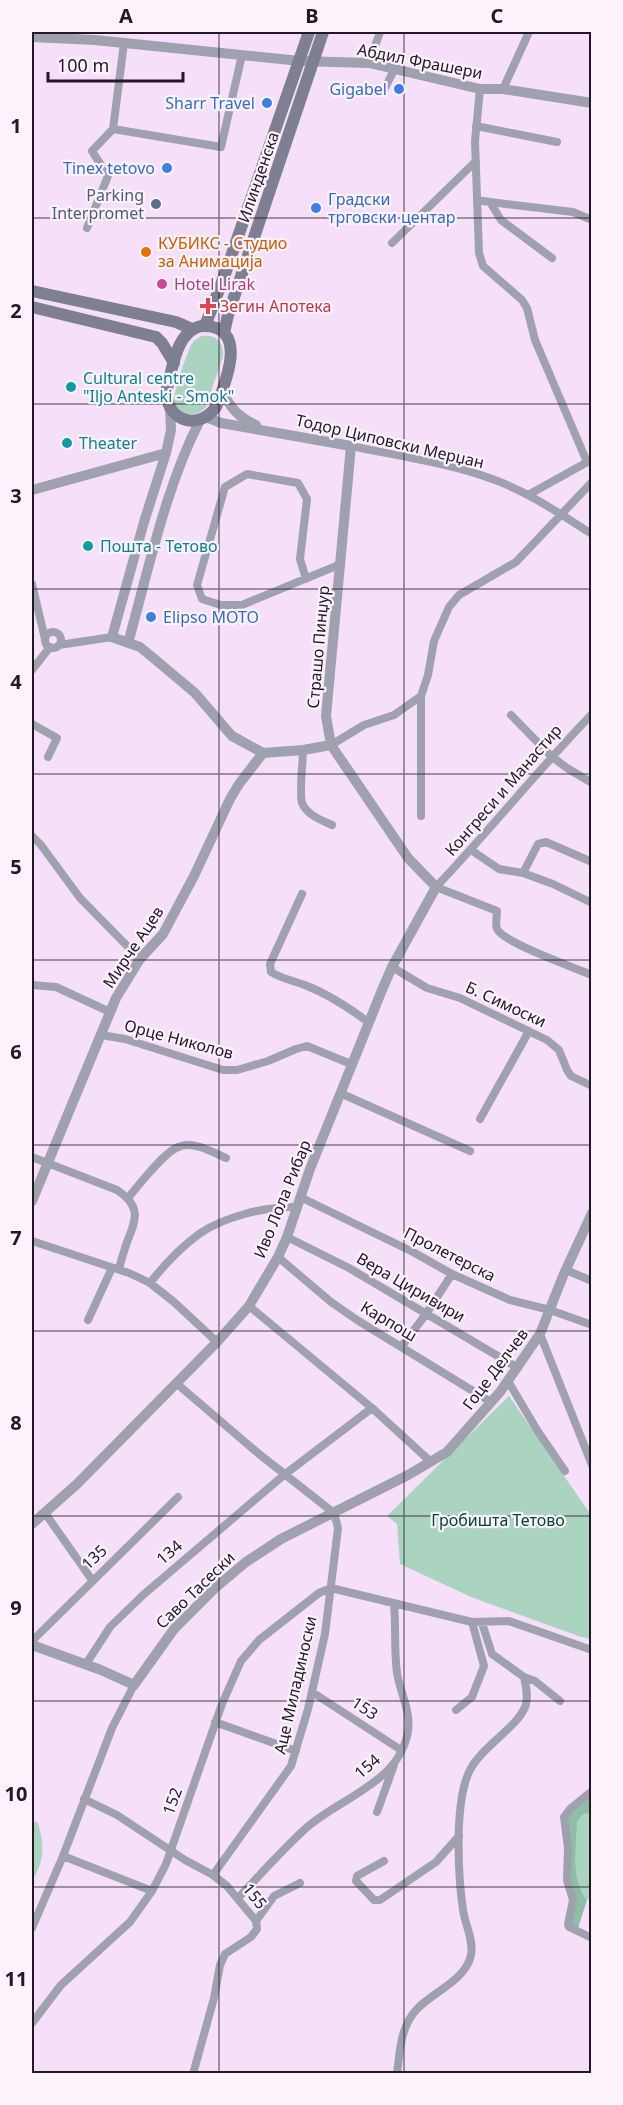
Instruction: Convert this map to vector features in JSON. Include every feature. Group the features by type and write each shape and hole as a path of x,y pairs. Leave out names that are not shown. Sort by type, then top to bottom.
{"main road":[{"name":"Илинденска","path":"205,326 309,32"},
{"name":"Илинденска","path":"203,418 216,407 222,390 232,351 224,333 228,315 315,62 323,32"},
{"path":"32,291 176,322 192,329"},
{"path":"32,307 156,337 174,363"},
{"path":"203,418 186,420 180,417 170,408 166,394 182,339 192,329 205,326 224,333"}],"street":[{"path":"369,63 380,32"},
{"path":"503,89 529,32"},
{"name":"Абдил Фрашери","path":"32,37 124,43 300,61 369,63 480,89 503,89 591,103"},
{"path":"87,228 108,176 92,151 113,129 124,43"},
{"path":"113,129 221,147 242,55"},
{"path":"383,92 394,70"},
{"path":"480,89 476,126 479,253 483,266 522,300 527,308 535,340 589,461 528,495"},
{"path":"476,126 557,142"},
{"path":"392,243 476,161"},
{"path":"477,200 573,212 591,220"},
{"path":"490,202 501,220 552,258"},
{"path":"222,390 227,403 235,413 265,429"},
{"path":"112,637 142,527 166,453 171,430 170,408"},
{"name":"Тодор Циповски Мерџан","path":"203,418 351,446 457,469 495,480 528,495 591,534"},
{"name":"Илинденска","path":"128,643 168,500 191,438 203,418"},
{"name":"Страшо Пинџур","path":"351,446 326,716 331,745 408,858 436,887"},
{"path":"32,490 166,453"},
{"path":"306,579 300,559 307,499 298,483 247,474 225,487 197,585 201,599 221,605 242,605 306,579 341,564"},
{"path":"421,816 421,696 428,675 434,641 449,607 459,595 516,562 591,482"},
{"path":"142,527 159,533"},
{"path":"32,584 45,639 50,647"},
{"path":"41,618 61,638 60,645"},
{"path":"45,639 49,633 80,640"},
{"path":"32,670 50,647 80,640 112,637 140,647 195,693 232,736 263,753 331,745 363,725 394,715 421,696"},
{"name":"Конгреси и Манастир","path":"436,887 591,714"},
{"path":"511,715 551,756 591,783"},
{"path":"32,724 57,738 48,757"},
{"path":"303,750 302,802 309,812 332,825"},
{"name":"Мирче Ацев","path":"32,1201 46,1162 127,977 163,934 194,876 234,791 263,753"},
{"path":"32,836 80,898 140,959"},
{"path":"523,873 538,844 546,842 591,862"},
{"path":"471,850 499,869 523,873 591,903"},
{"path":"436,887 497,911 496,927 500,933 519,945 589,974"},
{"name":"Иво Лола Рибар","path":"32,1524 77,1484 217,1342 249,1306 287,1237 298,1202 351,1064 392,967 436,887"},
{"path":"302,894 270,963 272,972 339,1000 368,1022"},
{"name":"Б. Симоски","path":"392,967 427,988 460,998 547,1040 559,1050 572,1076 591,1086"},
{"path":"32,985 56,987 110,1012"},
{"path":"480,1119 529,1031"},
{"name":"Орце Николов","path":"101,1035 125,1039 223,1070 237,1070 307,1046 351,1064"},
{"path":"340,1093 470,1151"},
{"path":"128,1198 153,1168 175,1148 183,1145 203,1148 226,1158"},
{"path":"32,1157 117,1190 128,1198 133,1206 136,1217 115,1269 87,1320"},
{"path":"150,1283 163,1266 201,1233 249,1213 298,1202"},
{"name":"Пролетерска","path":"298,1202 413,1251 452,1274 510,1300 550,1310 591,1325"},
{"name":"Гоце Делчев","path":"431,1462 447,1452 491,1402 518,1368 540,1334 566,1270 588,1231 591,1213"},
{"name":"Вера Циривири","path":"287,1237 350,1268 518,1368"},
{"path":"32,1241 150,1283 217,1342"},
{"name":"Карпош","path":"278,1257 331,1302 357,1320 491,1402"},
{"path":"566,1270 591,1281"},
{"path":"402,1346 452,1274"},
{"path":"249,1306 372,1408 431,1462"},
{"path":"540,1334 591,1465"},
{"path":"508,1381 565,1471"},
{"path":"176,1383 284,1475 334,1513"},
{"name":"134","path":"86,1664 110,1628 143,1595 284,1475 372,1408"},
{"name":"Саво Тасески","path":"32,1928 63,1856 112,1728 134,1685 174,1629 215,1588 246,1562 280,1539 431,1462"},
{"name":"135","path":"134,1685 32,1643 92,1580 178,1497"},
{"path":"45,1513 92,1580"},
{"name":"Аце Миладиноски","path":"213,1875 285,1778 291,1766 312,1692 325,1634 338,1543 338,1528 334,1513"},
{"path":"331,1588 472,1622 509,1621 591,1650"},
{"name":"152","path":"32,2023 61,1985 130,1922 152,1892 166,1864 215,1722 241,1661 259,1640 319,1593 331,1588"},
{"name":"154","path":"238,1899 305,1829 380,1778 401,1750 407,1738 408,1721 405,1697 398,1674 394,1604"},
{"path":"456,1710 472,1697 484,1666 472,1622"},
{"path":"482,1623 492,1654 524,1677 535,1681 560,1701"},
{"path":"397,2073 401,2040 406,2026 417,2010 455,1978 468,1964 471,1957 462,1900 459,1836 463,1791 469,1771 487,1747 521,1716 526,1706 528,1693 524,1677"},
{"name":"153","path":"312,1692 401,1750"},
{"path":"215,1722 296,1751"},
{"path":"377,1812 396,1759"},
{"path":"591,1791 571,1808 564,1819 568,1848 567,1880 573,1900 568,1924 591,1938"},
{"name":"155","path":"84,1799 117,1815 213,1875 227,1886 256,1921 257,1929 251,1937 225,1954 220,1965 214,1998 193,2073"},
{"path":"384,1860 357,1876 356,1881 375,1900 380,1900 436,1862 459,1836"},
{"path":"63,1856 152,1892"},
{"path":"256,1921 274,1896 300,1882"}],"green space":[{"path":"202,336 211,336 218,340 223,356 206,407 197,413 187,414 179,410 174,400 191,345"},
{"name":"Гробишта Тетово","path":"509,1396 591,1515 591,1639 471,1597 400,1564 397,1524 387,1516"},
{"path":"591,1791 591,1812 582,1815 577,1822 576,1873 587,1900 577,1931 569,1927 571,1891 567,1812"},
{"path":"591,1812 591,1898 587,1900 576,1873 577,1822 582,1815"},
{"path":"32,1820 38,1823 42,1854 32,1882"}],"place":[{"name":"Gigabel","path":"399,89"},
{"name":"Sharr Travel","path":"267,103"},
{"name":"Tinex tetovo","path":"167,168"},
{"name":"Parking Interpromet","path":"156,204"},
{"name":"Градски трговски центар","path":"316,208"},
{"name":"КУБИКС - Студио за Анимација","path":"146,252"},
{"name":"Hotel Lirak","path":"162,284"},
{"name":"Зегин Апотека","path":"208,306"},
{"name":"Cultural centre \"Iljo Anteski - Smok\"","path":"71,387"},
{"name":"Theater","path":"67,443"},
{"name":"Пошта - Тетово","path":"88,546"},
{"name":"Elipso MOTO","path":"151,617"}]}
